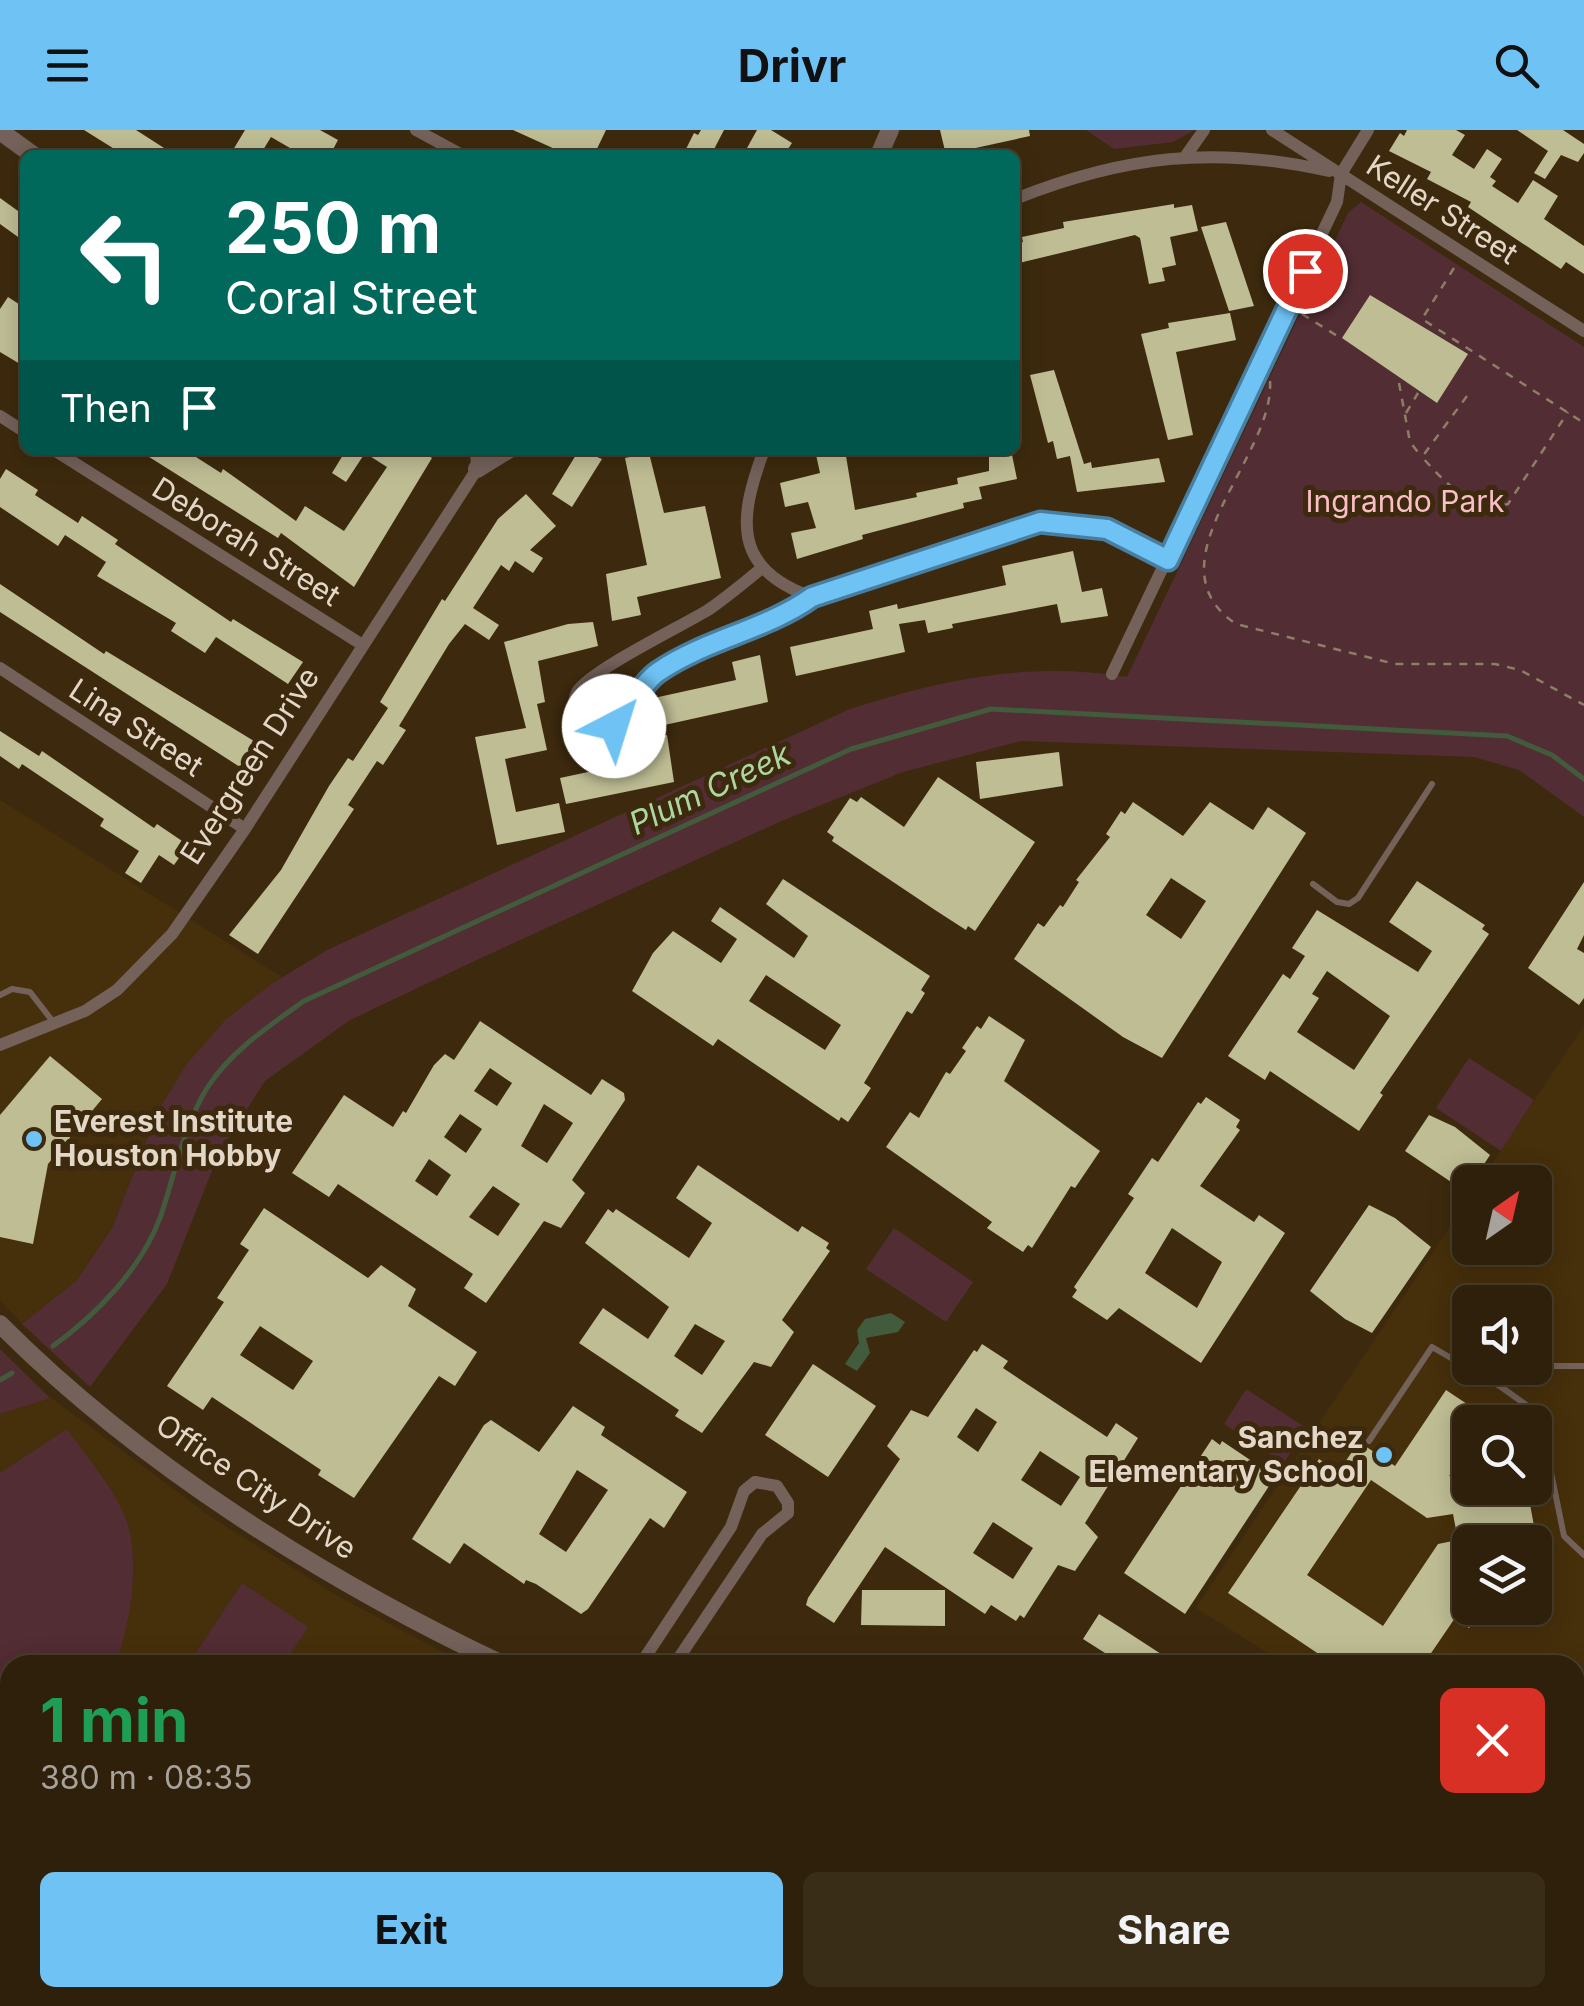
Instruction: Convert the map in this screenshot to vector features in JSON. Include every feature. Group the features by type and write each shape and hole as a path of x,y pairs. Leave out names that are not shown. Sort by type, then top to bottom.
{"street":[{"path":"416,130 453,150"},
{"path":"1185,157 1204,130"},
{"name":"Keller Street","path":"1272,130 1584,331"},
{"path":"1112,674 1338,202 1341,174 1368,130"},
{"path":"0,131 26,150"},
{"path":"1020,197 1072,176 1137,160 1277,160 1341,174"},
{"name":"Deborah Street","path":"62,455 361,644"},
{"path":"762,455 745,500 748,540 763,568 782,584 812,597"},
{"name":"Evergreen Drive","path":"0,1045 55,1024 117,990 148,962 245,829 476,460"},
{"path":"763,568 712,607 596,674 578,690 574,703 581,717 597,728 614,726 654,674 686,656 790,612 812,597 1040,522 1107,529 1168,560"},
{"name":"Lina Street","path":"0,668 245,829"},
{"name":"Office City Drive","path":"0,1324 89,1406 216,1499 346,1580 485,1655"},
{"path":"647,1655 731,1527 744,1490 755,1482 777,1486 788,1502 788,1513 762,1534 681,1655"}],"lane":[{"path":"1313,884 1337,902 1349,904 1358,898 1432,784"},
{"path":"0,995 12,989 30,992 55,1024"},
{"path":"1368,1442 1432,1347 1540,1414 1564,1536 1584,1556"},
{"path":"1552,1366 1584,1366"}],"path":[{"path":"1463,254 1422,319 1584,422"},
{"path":"1289,306 1339,337"},
{"path":"1264,360 1272,385 1258,429 1202,554 1207,584 1222,614 1236,624 1394,664 1495,664 1520,670 1584,705"},
{"path":"1399,383 1410,442 1422,457 1469,500 1501,506 1508,504 1568,412"},
{"path":"1405,414 1418,393"},
{"path":"1422,457 1468,396"}],"shaded area":[{"path":"0,800 282,977 226,1019 158,1111 112,1228 77,1280 22,1324 0,1300"},
{"name":"Sanchez Elementary School","path":"1584,1026 1584,1655 1271,1655 1196,1608 1452,1224 1452,1265 1552,1265 1552,1165 1491,1165"},
{"path":"891,1313 905,1322 898,1332 866,1338 870,1353 857,1371 845,1364 859,1343 857,1330 865,1319"},
{"path":"51,1398 214,1519 343,1599 448,1655 0,1655 0,1414"}],"green space":[{"path":"1086,130 1195,130 1173,142 1114,149"},
{"name":"Ingrando Park","path":"1361,202 1584,347 1584,817 1519,770 1474,757 1021,741 903,772 784,820 350,1020 265,1081 219,1153 167,1284 90,1387 22,1324 77,1280 112,1228 158,1111 186,1065 226,1019 273,983 327,950 850,709 952,681 1021,672 1127,677 1348,213"},
{"path":"1469,1058 1534,1100 1501,1151 1436,1108"},
{"path":"894,1228 973,1282 946,1322 866,1269"},
{"path":"0,1349 50,1398 51,1398 0,1414"},
{"path":"1246,1389 1306,1428 1284,1463 1224,1424"},
{"path":"67,1429 111,1490 129,1529 133,1568 130,1609 119,1655 0,1655 0,1473"},
{"path":"242,1583 308,1627 290,1655 195,1655"}],"building":[{"path":"84,130 136,130 167,150 116,150"},
{"path":"245,130 320,130 338,140 333,150 293,150 271,137 263,150 233,150"},
{"path":"513,130 606,130 596,150 557,150"},
{"path":"701,130 724,130 714,150 686,150 694,133 698,135"},
{"path":"757,130 771,130 792,143 787,150 747,148"},
{"path":"940,130 1029,130 1030,136 971,150 945,150"},
{"path":"1407,130 1456,130 1465,135 1452,155 1474,169 1487,149 1502,159 1490,177 1496,181 1492,186 1518,203 1533,180 1558,196 1544,219 1584,246 1584,274 1566,262 1561,269 1468,207 1471,202 1427,179 1431,172 1389,151 1400,133 1404,136"},
{"path":"1517,130 1563,130 1584,144 1584,153 1578,162 1561,155 1545,179 1534,173 1548,151"},
{"path":"0,198 20,212 20,238 0,224"},
{"path":"1174,204 1174,208 1192,205 1198,231 1170,237 1176,265 1162,268 1165,281 1149,284 1140,238 1135,235 1020,263 1022,237 1064,228 1063,222"},
{"path":"1226,222 1254,306 1229,311 1201,227"},
{"path":"1370,295 1468,354 1437,403 1342,338"},
{"path":"8,297 20,305 20,364 0,352 0,309"},
{"path":"1230,313 1236,340 1176,352 1193,435 1168,440 1141,334 1169,328 1168,323"},
{"path":"1054,370 1084,464 1091,462 1092,468 1159,458 1165,482 1077,492 1070,456 1057,459 1053,441 1048,443 1030,375"},
{"path":"146,455 193,455 221,473 223,469 296,521 305,506 344,531 387,467 368,455 432,458 354,587 281,533 278,538"},
{"path":"343,455 364,455 346,482 332,473"},
{"path":"576,455 602,459 572,507 552,494"},
{"path":"650,455 664,513 705,506 721,578 637,597 641,615 612,621 606,574 647,565 625,458"},
{"path":"816,455 846,455 855,510 958,484 957,478 989,471 989,455 1012,455 1017,479 979,487 982,499 963,503 964,508 862,535 863,539 797,559 791,533 816,528 808,502 785,507 780,483 820,473"},
{"path":"6,469 38,490 35,495 78,523 82,516 118,540 115,544 231,622 233,619 303,662 288,684 216,637 205,653 171,631 176,623 97,576 106,562 65,535 58,546 0,507 0,479"},
{"path":"526,494 556,526 530,550 543,558 533,573 515,561 509,571 501,565 473,608 499,625 489,640 465,624 449,644 399,726 406,730 383,765 377,761 348,805 354,809 258,954 229,935 281,870 329,786 348,758 353,761 388,708 380,702 442,599 445,601 498,519"},
{"path":"1073,551 1082,592 1102,588 1108,616 1061,623 1057,604 952,624 953,628 928,633 925,620 899,624 905,652 796,676 790,647 873,629 869,611 897,604 898,609 1006,585 1002,566"},
{"path":"0,584 104,654 106,651 259,744 243,769 0,612"},
{"path":"593,622 598,646 538,661 545,702 537,704 547,750 505,759 516,812 559,803 565,832 497,845 475,737 526,728 504,642 568,624"},
{"path":"760,655 768,702 660,726 654,698 736,680 732,662"},
{"path":"0,731 39,756 42,751 154,828 157,824 188,845 174,865 159,855 141,883 125,873 139,851 100,826 104,819 22,764 19,769 0,756"},
{"path":"667,735 674,782 566,804 560,778 644,760 640,741"},
{"path":"1059,752 1063,786 980,799 976,762"},
{"path":"938,777 1035,842 975,931 968,926 966,930 935,910 832,841 834,837 827,832 850,798 857,802 861,797 904,827"},
{"path":"1133,802 1183,836 1210,802 1253,830 1268,807 1306,833 1162,1058 1123,1037 1014,959 1038,923 1044,927 1060,905 1063,907 1079,882 1076,880 1110,837 1106,834 1121,811 1125,814","holes":["1171,878 1206,901 1181,939 1146,915"]},
{"path":"783,879 930,976 921,990 925,993 912,1014 907,1011 864,1083 871,1088 848,1122 841,1117 839,1121 718,1039 713,1046 632,991 653,953 673,931 721,963 737,939 711,921 720,907 794,958 808,936 766,904","holes":["766,975 841,1025 825,1050 749,1001"]},
{"path":"1417,881 1485,925 1482,929 1489,934 1380,1093 1383,1095 1359,1131 1270,1071 1265,1080 1228,1056 1283,974 1290,979 1305,956 1292,948 1317,910 1418,972 1432,951 1389,922","holes":["1327,971 1390,1016 1354,1070 1297,1032 1319,998 1312,994"]},
{"path":"1584,882 1584,935 1577,949 1584,953 1584,998 1579,1005 1528,968"},
{"path":"989,1016 1025,1040 1004,1081 1100,1151 1075,1188 1071,1186 1032,1248 1028,1245 1023,1252 987,1228 992,1222 886,1147 910,1112 919,1118 946,1072 950,1074 966,1051 962,1048 977,1026 981,1029"},
{"path":"480,1021 591,1095 602,1079 624,1093 625,1100 572,1180 585,1193 561,1228 544,1221 486,1303 464,1288 473,1274 338,1184 329,1197 292,1173 344,1095 393,1127 403,1111 406,1113 434,1065 445,1054 454,1060","holes":["490,1068 512,1083 497,1106 474,1091","544,1104 573,1123 547,1163 521,1146","460,1114 482,1129 466,1153 444,1137","429,1159 451,1175 437,1196 415,1181","493,1186 520,1204 498,1236 469,1217"]},
{"name":"Everest Institute Houston Hobby","path":"50,1056 102,1099 48,1164 33,1244 0,1237 0,1115"},
{"path":"1206,1097 1240,1120 1236,1127 1240,1130 1200,1186 1254,1222 1259,1215 1285,1233 1201,1363 1119,1308 1107,1320 1072,1297 1077,1290 1074,1287 1134,1198 1128,1194 1152,1158 1158,1162 1198,1102 1201,1104","holes":["1172,1228 1222,1262 1197,1308 1145,1273"]},
{"path":"1429,1115 1455,1127 1490,1155 1484,1165 1452,1165 1452,1183 1405,1151"},
{"path":"698,1165 798,1232 802,1226 829,1243 826,1248 830,1251 782,1320 794,1332 771,1367 754,1362 702,1433 675,1416 679,1410 579,1343 603,1308 648,1339 669,1307 585,1243 608,1209 613,1213 616,1209 689,1258 712,1223 676,1198","holes":["695,1324 725,1341 702,1375 674,1356"]},
{"path":"1369,1205 1395,1218 1431,1247 1372,1333 1345,1319 1310,1291"},
{"path":"264,1208 368,1278 381,1265 416,1289 408,1306 477,1352 455,1386 439,1376 354,1498 318,1475 321,1470 212,1397 203,1410 167,1386 224,1302 217,1298 249,1250 240,1244","holes":["260,1326 313,1361 293,1390 240,1355"]},
{"path":"982,1344 1008,1361 1003,1368 1107,1437 1116,1423 1138,1438 1085,1523 1098,1537 1075,1571 1058,1565 1024,1618 1020,1615 1016,1621 991,1605 985,1614 885,1547 834,1623 806,1605 808,1598 900,1459 887,1446 911,1410 928,1417 974,1350 977,1352","holes":["976,1408 997,1422 978,1452 957,1437","1040,1451 1080,1477 1061,1506 1021,1480","993,1522 1033,1548 1013,1579 973,1553"]},
{"path":"813,1364 876,1406 828,1477 765,1435"},
{"path":"1446,1390 1468,1405 1452,1405 1452,1505 1530,1505 1534,1525 1455,1525 1453,1514 1427,1518 1371,1480 1307,1575 1383,1626 1438,1544 1452,1541 1452,1622 1430,1655 1320,1655 1228,1593 1319,1459 1338,1472 1359,1442 1395,1466"},
{"path":"573,1406 605,1427 601,1435 687,1492 664,1528 650,1518 581,1614 536,1584 526,1580 524,1584 464,1543 450,1564 412,1539 484,1425 491,1420 539,1452","holes":["577,1470 608,1490 566,1552 539,1534"]},
{"path":"1212,1439 1220,1445 1222,1441 1268,1472 1266,1475 1273,1480 1185,1614 1124,1573"},
{"path":"862,1590 945,1590 945,1626 861,1625"},
{"path":"1099,1614 1163,1655 1104,1655 1083,1639"}],"waterway":[{"name":"Plum Creek","path":"53,1346 101,1305 129,1273 152,1237 186,1135 207,1088 227,1062 264,1030 304,1001 851,749 991,709 1507,736 1552,755 1584,779"},
{"name":"Plum Creek","path":"0,1380 12,1373"}],"place":[{"name":"Everest Institute Houston Hobby","path":"34,1139"},
{"name":"Sanchez Elementary School","path":"1384,1455"}],"route":[{"path":"614,726 654,674 686,656 790,612 812,597 1040,522 1107,529 1168,560 1305,271"}]}
